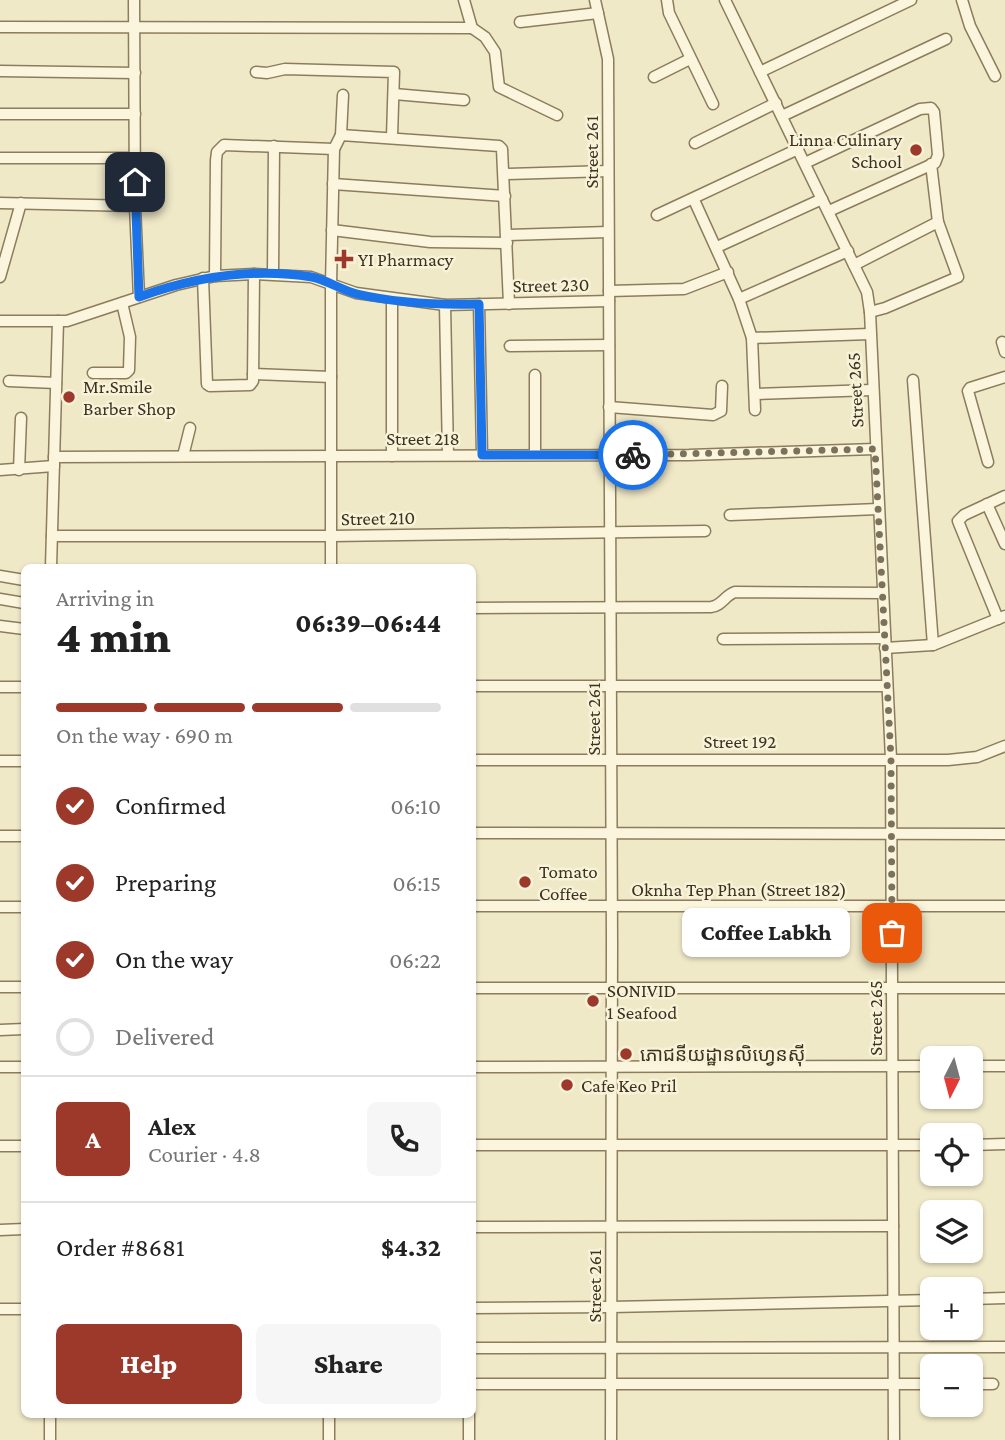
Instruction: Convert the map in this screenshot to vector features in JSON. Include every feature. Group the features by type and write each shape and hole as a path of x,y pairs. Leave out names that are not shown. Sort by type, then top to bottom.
{"street":[{"path":"134,0 135,206 139,297"},
{"name":"Street 261","path":"464,0 472,28 485,37 495,51 499,87 557,114"},
{"name":"Street 261","path":"595,0 608,59 611,1440"},
{"path":"667,0 669,13 713,104"},
{"name":"Street 265","path":"726,0 867,292 870,312 891,759 894,1440"},
{"path":"760,72 911,0"},
{"path":"962,0 970,26 995,76"},
{"path":"520,22 598,13"},
{"path":"0,27 472,28"},
{"path":"782,117 946,39"},
{"path":"654,77 690,59"},
{"path":"256,72 285,69 394,72 392,137"},
{"path":"0,71 135,73"},
{"path":"394,94 464,100"},
{"path":"331,564 333,184 334,149 341,135 343,95"},
{"path":"695,143 776,103"},
{"path":"805,163 926,108 931,108 934,112 937,159 829,211"},
{"path":"0,114 135,114"},
{"path":"341,135 499,146 504,151 509,304"},
{"path":"215,276 217,152 224,145 334,149"},
{"path":"273,274 274,146"},
{"path":"657,215 694,200 798,149"},
{"path":"0,158 135,158"},
{"path":"870,312 958,276 937,222 931,164"},
{"path":"504,174 608,171"},
{"path":"333,184 505,196"},
{"path":"717,247 822,199"},
{"path":"694,200 728,272 752,338 755,410"},
{"path":"0,203 135,206"},
{"path":"0,277 21,203"},
{"path":"854,265 937,222"},
{"path":"332,230 430,242 608,232"},
{"path":"739,299 848,251"},
{"name":"Street 230","path":"0,321 67,321 215,276 273,274 311,277 356,293 445,305 509,304 684,289 728,272"},
{"path":"203,278 207,384 250,385 253,384 254,274"},
{"path":"391,299 392,456"},
{"path":"93,373 126,373 129,370 130,337 122,303"},
{"path":"479,304 482,455"},
{"path":"445,305 448,456"},
{"path":"51,564 58,321"},
{"path":"752,338 870,334"},
{"path":"510,345 609,345"},
{"path":"253,374 331,377"},
{"path":"535,375 535,455"},
{"path":"988,463 968,391 1005,377"},
{"path":"913,380 933,645"},
{"path":"9,381 57,383"},
{"path":"609,407 713,415 722,411 722,386"},
{"path":"755,394 872,390"},
{"path":"19,470 21,418"},
{"path":"183,456 190,428"},
{"name":"Street 218","path":"0,470 19,470 54,462 183,456 610,455 875,449"},
{"path":"723,639 933,645 1002,617 958,522 964,515 1005,496"},
{"path":"987,504 1005,544"},
{"path":"730,515 878,509"},
{"name":"Street 210","path":"52,536 331,536 705,531"},
{"path":"0,576 21,580"},
{"path":"476,608 715,607 727,594 735,592 883,593"},
{"path":"0,599 21,602"},
{"path":"0,626 21,629"},
{"path":"476,686 887,686"},
{"path":"0,687 21,687"},
{"name":"Street 192","path":"476,760 948,760 977,757 1005,746"},
{"path":"0,761 21,761"},
{"path":"476,833 1005,834"},
{"path":"0,836 21,836"},
{"name":"Oknha Tep Phan (Street 182)","path":"476,906 1005,906"},
{"path":"0,907 21,907"},
{"path":"0,987 21,987"},
{"path":"476,988 1005,988"},
{"path":"0,1030 21,1030"},
{"path":"476,1067 920,1066"},
{"path":"984,1066 1005,1066"},
{"path":"0,1067 21,1067"},
{"path":"983,1145 1005,1144"},
{"path":"476,1146 920,1145"},
{"path":"0,1146 21,1146"},
{"path":"476,1227 893,1226"},
{"path":"0,1230 21,1229"},
{"path":"983,1299 1005,1298"},
{"path":"476,1308 920,1300"},
{"path":"0,1309 21,1309"},
{"path":"476,1348 1005,1347"},
{"path":"476,1384 920,1384"},
{"path":"983,1384 993,1384"},
{"path":"50,1418 50,1440"},
{"path":"329,1440 330,1418"},
{"path":"469,1418 469,1440"}],"way so far":[{"path":"633,455 875,449 891,759 892,933"}],"place":[{"name":"Linna Culinary School","path":"916,150"},
{"name":"YI Pharmacy","path":"344,259"},
{"name":"Mr.Smile Barber Shop","path":"69,397"},
{"name":"Tomato Coffee","path":"525,882"},
{"name":"Coffee Labkh","path":"892,933"},
{"name":"SONIVID 1 Seafood","path":"593,1001"},
{"name":"ភោជនីយដ្ឋានលិហ្វេនសុី","path":"626,1054"},
{"name":"Cafe Keo Pril","path":"567,1085"}],"route":[{"path":"135,182 139,297 215,276 273,274 311,277 356,293 391,299 445,305 479,304 482,455 633,455"}]}
